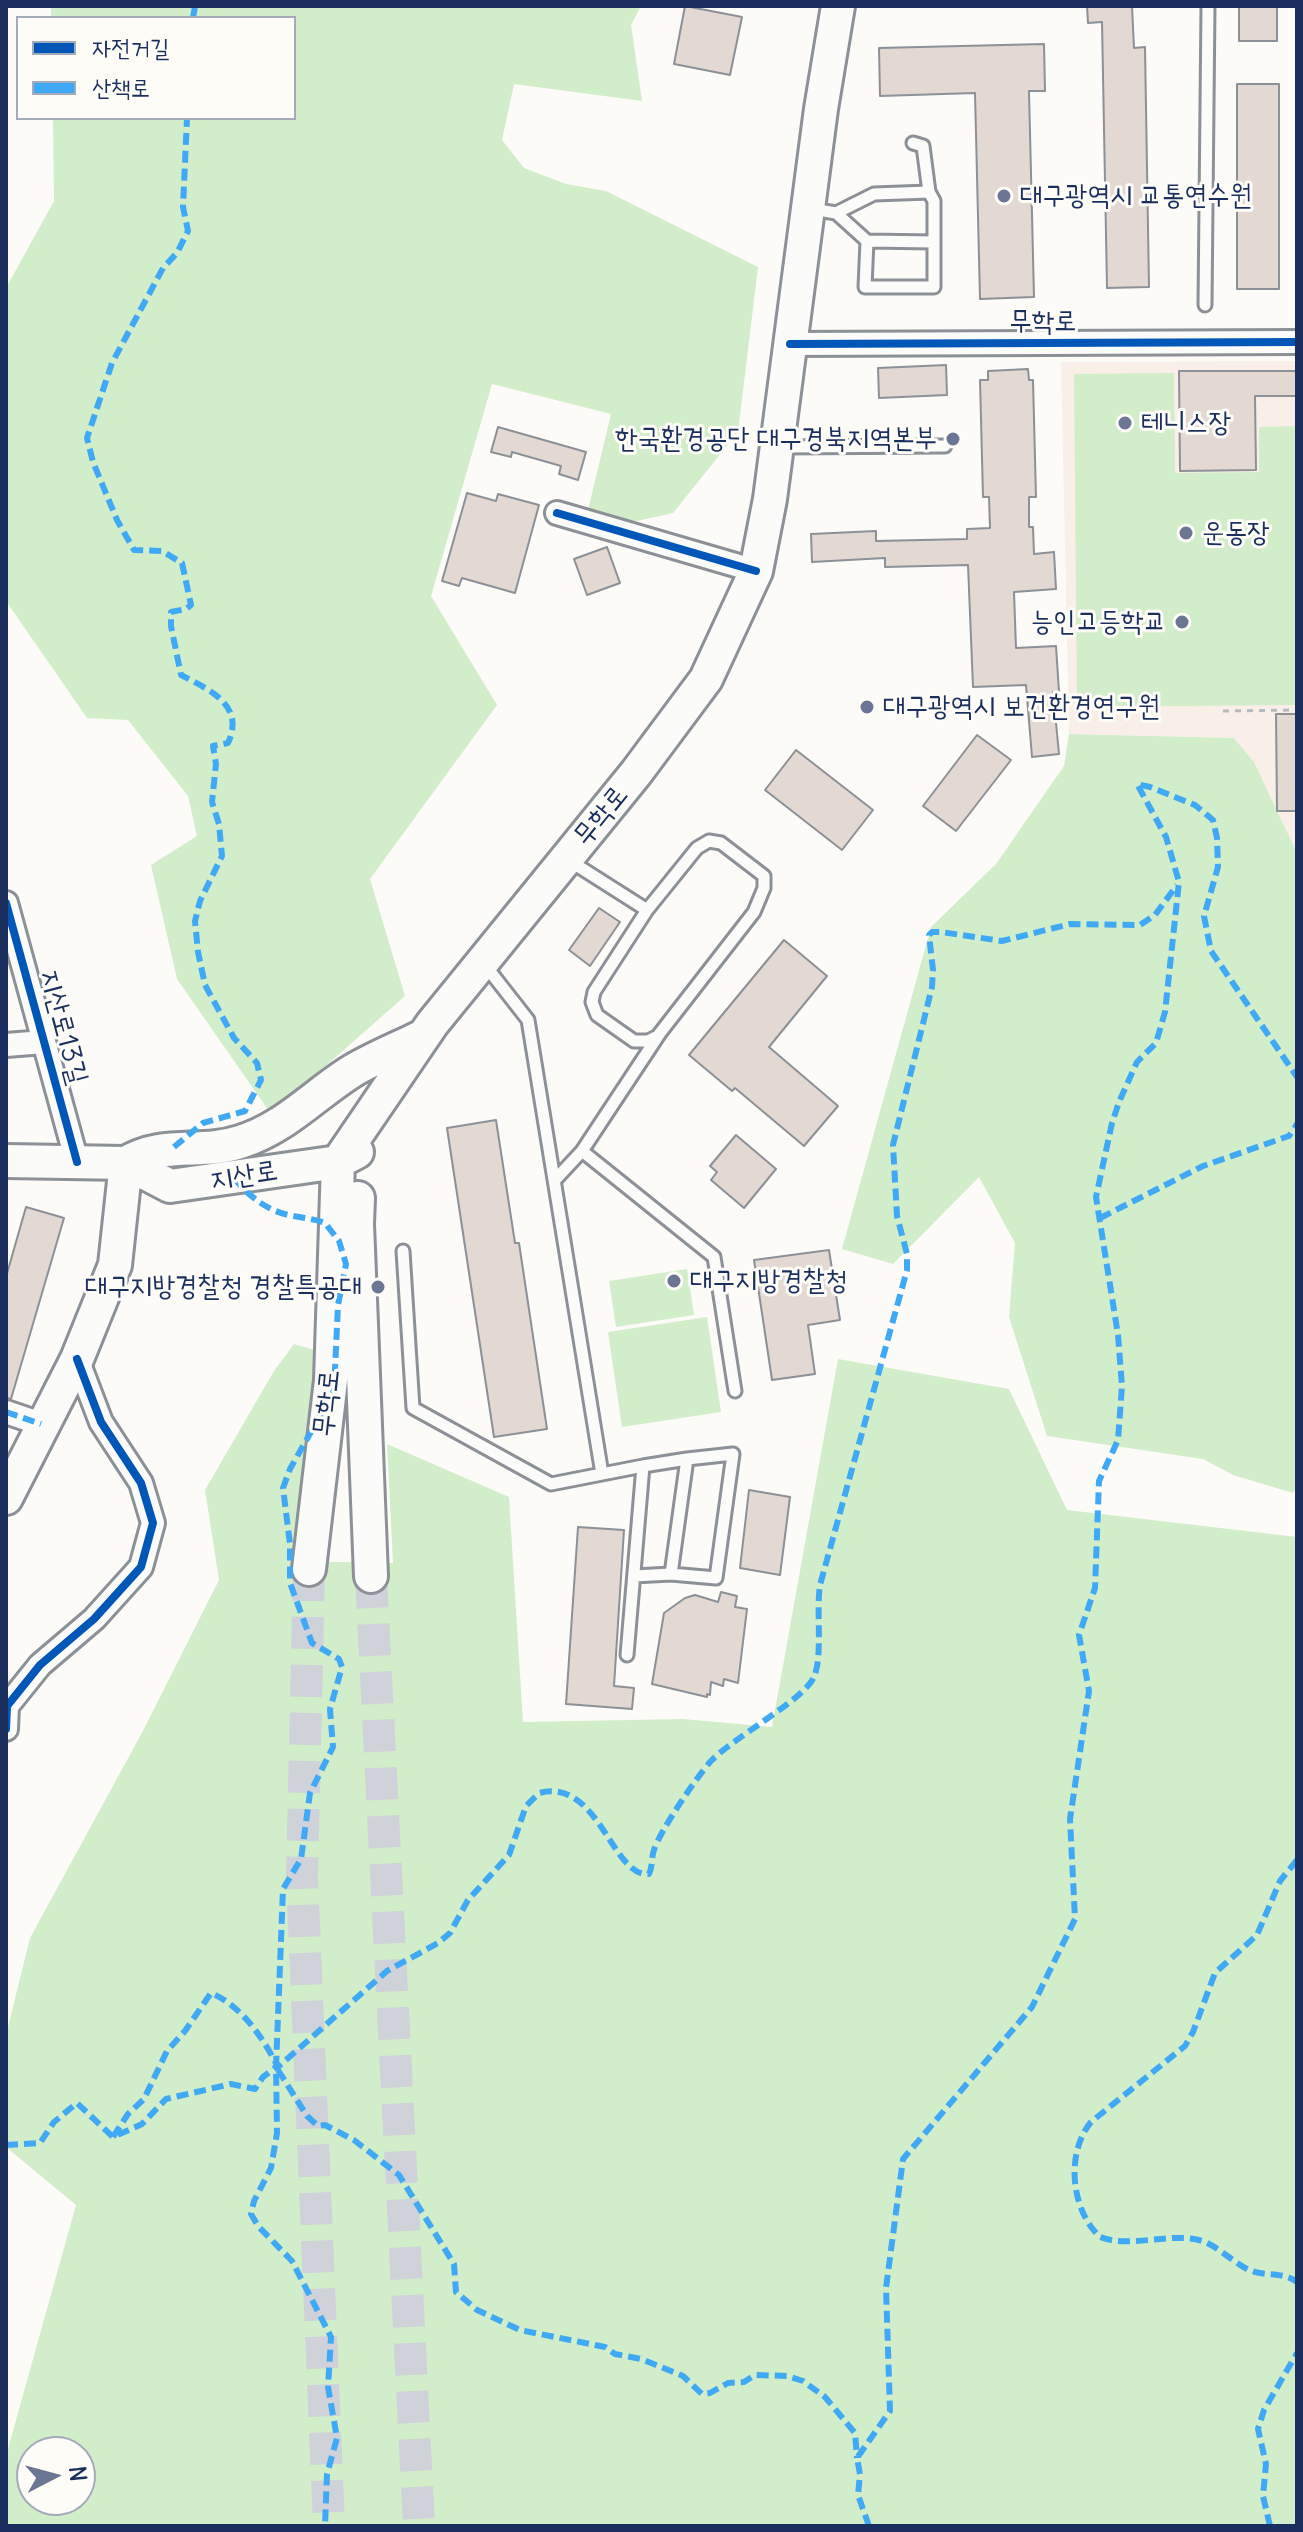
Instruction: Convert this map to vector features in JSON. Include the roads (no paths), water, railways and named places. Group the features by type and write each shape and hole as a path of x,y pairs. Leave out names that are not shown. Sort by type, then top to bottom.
{"main road":[{"name":"무학로","path":"309,1569 331,1380 351,1155 376,1105 424,1035 636,773 706,679 756,571 790,344 822,211 838,6"},
{"name":"무학로","path":"349,1073 424,1035"},
{"name":"지산로","path":"126,1163 142,1153 174,1147 239,1143 294,1117 349,1073"},
{"name":"무학로","path":"351,1155 360,1168 357,1224 371,1576"},
{"name":"지산로","path":"6,1161 126,1163 170,1186 351,1155"},
{"path":"6,1498 41,1424 77,1359 115,1265 126,1163"}],"street":[{"name":"무학로","path":"790,344 1297,342"},
{"path":"557,513 756,571"},
{"name":"지산로13길","path":"6,903 77,1162"},
{"path":"6,1045 44,1042"},
{"path":"6,1729 7,1706 40,1665 94,1619 141,1567 153,1523 141,1483 101,1422 77,1359"},
{"path":"6,1412 41,1424"}],"lane":[{"path":"1205,305 1208,6"},
{"path":"867,241 865,287 934,287 934,201 929,192 923,146 913,143"},
{"path":"822,211 874,194 929,192"},
{"path":"822,211 867,241 934,242"},
{"path":"776,447 945,446"},
{"path":"555,1180 582,1151 660,1033 754,912 764,888 764,876 721,843 709,841 697,848 647,910 594,992 592,1002 597,1015 634,1041 648,1041 660,1033"},
{"path":"566,859 647,910"},
{"path":"482,962 528,1020 602,1474"},
{"path":"582,1151 714,1257 735,1391"},
{"path":"403,1251 413,1408 551,1484 643,1466 733,1454 716,1578 671,1574 634,1576"},
{"path":"671,1574 687,1459"},
{"path":"627,1655 643,1466"}],"tunnel":[{"path":"309,1569 302,1877 329,2526"},
{"path":"371,1576 419,2526"}],"place":[{"name":"대구광역시 교통연수원","path":"1004,196"},
{"name":"테니스장","path":"1125,423"},
{"name":"한국환경공단 대구경북지역본부","path":"953,439"},
{"name":"운동장","path":"1186,533"},
{"name":"능인고등학교","path":"1182,622"},
{"name":"대구광역시 보건환경연구원","path":"867,707"},
{"name":"대구지방경찰청","path":"674,1281"},
{"name":"대구지방경찰청 경찰특공대","path":"378,1287"}]}
